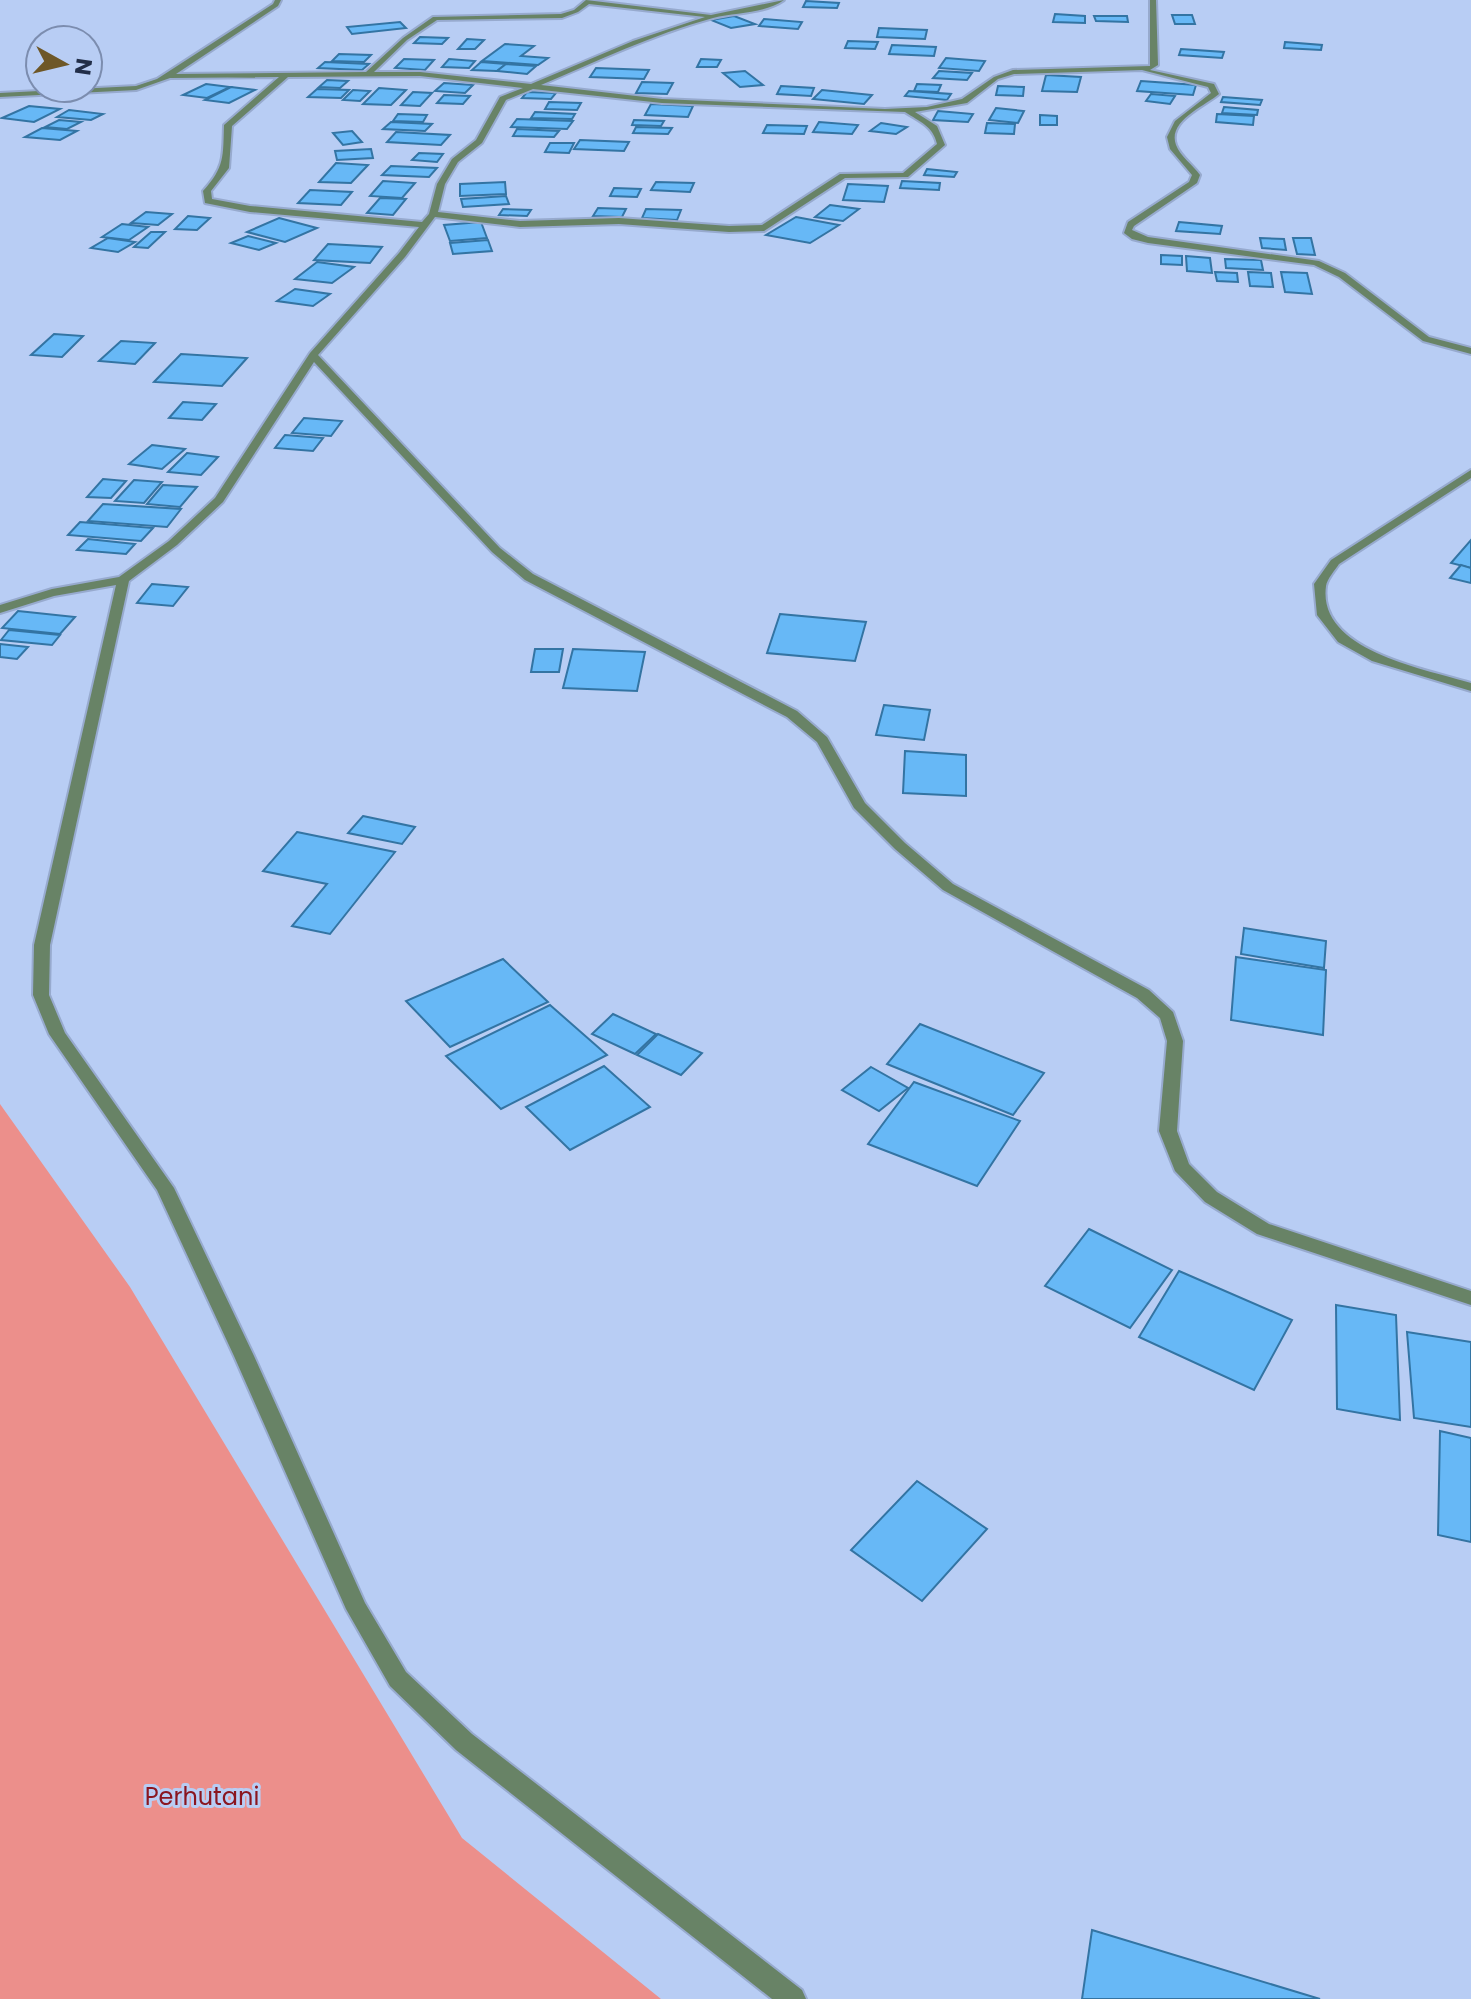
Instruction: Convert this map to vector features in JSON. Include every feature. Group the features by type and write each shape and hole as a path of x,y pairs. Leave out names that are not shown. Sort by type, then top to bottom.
{"street":[{"path":"0,95 136,88 170,76 251,23 276,5 278,0"},
{"path":"0,609 52,593 123,580 173,543 219,500 313,355 402,255 433,214 441,184 455,161 479,141 503,99 635,42 713,16 763,8 781,0"},
{"path":"1145,71 1155,65 1153,0"},
{"path":"368,74 405,39 435,18 562,16 576,11 589,1 713,16"},
{"path":"170,76 420,74 693,103 908,111 964,101 996,78 1013,72 1145,71 1211,86 1215,94 1173,126 1170,135 1172,146 1196,175 1193,183 1131,224 1127,231 1148,240 1316,263 1342,275 1426,339 1471,351"},
{"path":"286,75 228,125 228,161 220,179 207,191 208,201 250,209 424,225"},
{"path":"433,214 520,224 619,221 729,229 764,228 843,176 898,177 930,157 941,145 939,132 931,123 908,111"},
{"path":"313,355 496,550 529,577 792,714 822,740 859,805 948,887 1143,994 1167,1016 1175,1041 1168,1131 1181,1167 1211,1197 1263,1229 1471,1298"},
{"path":"1471,473 1335,562 1320,584 1323,615 1342,639 1376,658 1471,687"},
{"path":"123,580 42,945 41,995 57,1034 165,1188 357,1609 398,1679 464,1742 793,1999"}],"green space":[{"name":"Perhutani","path":"0,1104 130,1287 462,1838 661,1999 0,1999"}],"building":[{"path":"806,1 839,3 837,8 803,7"},
{"path":"1055,14 1085,16 1085,23 1053,22"},
{"path":"1172,15 1192,15 1195,24 1175,24"},
{"path":"734,16 755,24 731,28 711,20"},
{"path":"1094,16 1127,16 1128,22 1096,21"},
{"path":"764,19 802,22 798,29 759,26"},
{"path":"400,22 406,28 352,34 347,27"},
{"path":"879,28 927,30 925,39 877,37"},
{"path":"420,37 448,38 442,44 414,43"},
{"path":"467,39 484,40 475,49 458,49"},
{"path":"848,41 878,42 875,49 845,48"},
{"path":"1285,42 1322,45 1321,50 1284,48"},
{"path":"505,44 534,46 521,56 548,58 538,65 482,61"},
{"path":"892,45 936,47 934,56 889,54"},
{"path":"1181,49 1224,52 1222,58 1179,55"},
{"path":"339,54 371,55 364,62 332,61"},
{"path":"946,58 985,61 979,71 939,68"},
{"path":"404,59 434,60 425,70 395,68"},
{"path":"449,59 475,61 469,68 442,67"},
{"path":"701,59 721,60 717,67 697,67"},
{"path":"325,62 369,64 362,70 318,68"},
{"path":"481,62 506,64 497,71 472,70"},
{"path":"506,64 536,66 527,74 497,71"},
{"path":"596,68 649,70 644,79 590,77"},
{"path":"745,71 763,85 740,87 723,73"},
{"path":"939,71 972,73 967,80 933,78"},
{"path":"1046,75 1081,77 1077,92 1042,91"},
{"path":"327,80 348,81 340,88 319,87"},
{"path":"1141,81 1196,85 1193,95 1137,91"},
{"path":"642,82 673,83 667,94 636,93"},
{"path":"444,83 473,85 465,93 435,91"},
{"path":"206,84 230,87 207,98 183,95"},
{"path":"917,84 941,85 938,92 914,91"},
{"path":"781,86 814,88 811,96 777,94"},
{"path":"998,86 1024,87 1023,96 996,95"},
{"path":"231,87 255,90 229,103 205,100"},
{"path":"379,88 406,90 391,105 363,104"},
{"path":"317,89 349,90 341,98 308,97"},
{"path":"353,90 370,91 360,101 343,100"},
{"path":"822,90 872,95 864,104 813,99"},
{"path":"909,91 951,94 947,100 905,96"},
{"path":"413,92 432,93 420,106 401,105"},
{"path":"527,92 556,93 551,99 522,98"},
{"path":"1151,94 1175,96 1170,104 1146,101"},
{"path":"444,95 470,96 463,104 437,103"},
{"path":"1223,97 1262,100 1260,105 1221,102"},
{"path":"549,102 581,103 577,110 545,109"},
{"path":"651,104 693,106 688,117 645,115"},
{"path":"29,106 60,109 34,122 2,118"},
{"path":"1224,107 1258,110 1257,115 1222,113"},
{"path":"996,108 1024,111 1018,123 989,120"},
{"path":"69,110 103,114 91,120 57,117"},
{"path":"938,111 973,114 968,122 933,120"},
{"path":"535,112 575,114 572,119 531,118"},
{"path":"398,114 427,115 423,122 393,121"},
{"path":"1217,114 1254,116 1253,125 1216,122"},
{"path":"1040,115 1057,116 1057,125 1040,125"},
{"path":"517,119 573,121 567,129 511,127"},
{"path":"59,120 81,122 67,129 45,127"},
{"path":"634,120 664,121 661,126 632,125"},
{"path":"391,122 432,124 425,131 383,129"},
{"path":"819,122 858,125 852,134 813,132"},
{"path":"881,123 907,127 896,134 870,131"},
{"path":"987,123 1015,124 1014,134 985,133"},
{"path":"767,125 807,126 804,134 763,133"},
{"path":"636,127 672,128 668,134 633,133"},
{"path":"42,128 77,131 60,140 25,137"},
{"path":"517,129 559,131 554,137 513,136"},
{"path":"352,131 362,142 343,145 333,133"},
{"path":"396,132 450,135 441,145 387,142"},
{"path":"580,140 629,142 624,151 574,149"},
{"path":"550,143 574,143 569,153 545,152"},
{"path":"371,149 373,158 337,160 335,151"},
{"path":"419,153 443,154 437,162 412,160"},
{"path":"336,163 368,165 351,183 319,182"},
{"path":"391,166 437,168 429,177 382,175"},
{"path":"927,169 957,172 954,177 924,175"},
{"path":"383,181 415,183 402,198 370,196"},
{"path":"902,181 940,183 939,190 900,188"},
{"path":"505,182 506,194 460,196 460,184"},
{"path":"656,182 694,183 690,192 651,190"},
{"path":"848,184 888,186 884,202 843,200"},
{"path":"614,188 641,189 637,197 610,196"},
{"path":"310,190 352,192 341,205 298,203"},
{"path":"506,196 509,204 463,207 461,199"},
{"path":"380,198 406,199 393,215 367,213"},
{"path":"830,205 859,209 843,221 815,217"},
{"path":"598,208 626,209 622,217 593,216"},
{"path":"503,209 531,210 527,216 499,215"},
{"path":"646,209 681,210 677,220 642,218"},
{"path":"146,212 172,214 158,225 131,223"},
{"path":"188,216 210,218 197,230 175,229"},
{"path":"796,217 839,225 810,243 766,235"},
{"path":"279,218 317,228 285,242 247,232"},
{"path":"481,222 487,238 450,241 444,225"},
{"path":"1179,222 1222,226 1220,234 1176,231"},
{"path":"122,224 148,227 129,240 102,237"},
{"path":"151,232 165,232 148,248 134,247"},
{"path":"248,236 276,243 259,250 231,243"},
{"path":"108,238 135,242 118,252 91,248"},
{"path":"1260,238 1284,239 1286,250 1262,248"},
{"path":"1293,238 1311,238 1315,255 1297,254"},
{"path":"488,240 492,251 453,254 450,243"},
{"path":"328,244 382,247 370,263 314,260"},
{"path":"1161,255 1182,256 1182,265 1161,264"},
{"path":"1186,256 1210,258 1212,273 1187,271"},
{"path":"1225,259 1261,260 1263,270 1226,268"},
{"path":"317,262 354,267 332,283 295,279"},
{"path":"1215,272 1237,273 1238,282 1217,281"},
{"path":"1248,272 1271,273 1273,287 1250,286"},
{"path":"1281,272 1307,273 1312,294 1285,292"},
{"path":"295,289 330,294 313,306 277,301"},
{"path":"54,334 83,336 62,357 31,355"},
{"path":"121,341 155,343 135,364 99,361"},
{"path":"181,354 247,358 222,386 154,382"},
{"path":"183,402 216,404 202,420 169,418"},
{"path":"304,418 342,421 331,436 292,433"},
{"path":"285,435 323,438 313,451 275,448"},
{"path":"152,445 185,449 162,469 129,464"},
{"path":"187,453 218,457 201,475 168,472"},
{"path":"103,479 126,481 111,498 87,497"},
{"path":"134,480 162,482 144,503 115,501"},
{"path":"163,485 197,487 180,507 147,504"},
{"path":"103,504 181,509 167,527 88,521"},
{"path":"80,522 153,528 141,541 68,535"},
{"path":"88,539 135,544 126,554 77,550"},
{"path":"1471,540 1471,568 1451,563"},
{"path":"1461,565 1471,568 1471,583 1450,578"},
{"path":"152,584 188,587 173,606 137,603"},
{"path":"18,611 75,617 60,634 2,628"},
{"path":"780,614 866,622 855,661 767,653"},
{"path":"9,630 60,635 52,645 1,640"},
{"path":"0,644 28,647 17,659 0,657"},
{"path":"535,649 563,649 559,672 531,672"},
{"path":"573,649 645,652 637,691 563,688"},
{"path":"884,705 930,710 924,740 876,735"},
{"path":"905,751 966,755 966,796 903,793"},
{"path":"363,816 415,827 402,844 348,833"},
{"path":"297,832 395,852 330,934 292,926 327,884 263,871"},
{"path":"1244,928 1326,941 1324,968 1241,954"},
{"path":"1236,957 1326,970 1323,1035 1231,1020"},
{"path":"503,959 548,1002 450,1047 406,1001"},
{"path":"550,1005 607,1055 501,1109 446,1056"},
{"path":"613,1014 656,1034 635,1054 592,1034"},
{"path":"920,1024 1044,1073 1013,1115 887,1064"},
{"path":"658,1034 702,1053 681,1075 637,1055"},
{"path":"604,1066 650,1107 570,1150 526,1107"},
{"path":"871,1067 908,1088 879,1111 842,1090"},
{"path":"914,1082 1020,1121 977,1186 868,1144"},
{"path":"1089,1229 1172,1270 1130,1328 1045,1286"},
{"path":"1179,1271 1292,1320 1254,1390 1139,1337"},
{"path":"1336,1305 1396,1315 1400,1420 1337,1409"},
{"path":"1407,1332 1471,1342 1471,1427 1414,1418"},
{"path":"1440,1431 1471,1438 1471,1542 1438,1535"},
{"path":"917,1481 987,1529 922,1601 851,1550"},
{"path":"1092,1930 1320,1999 1082,1999"}]}
